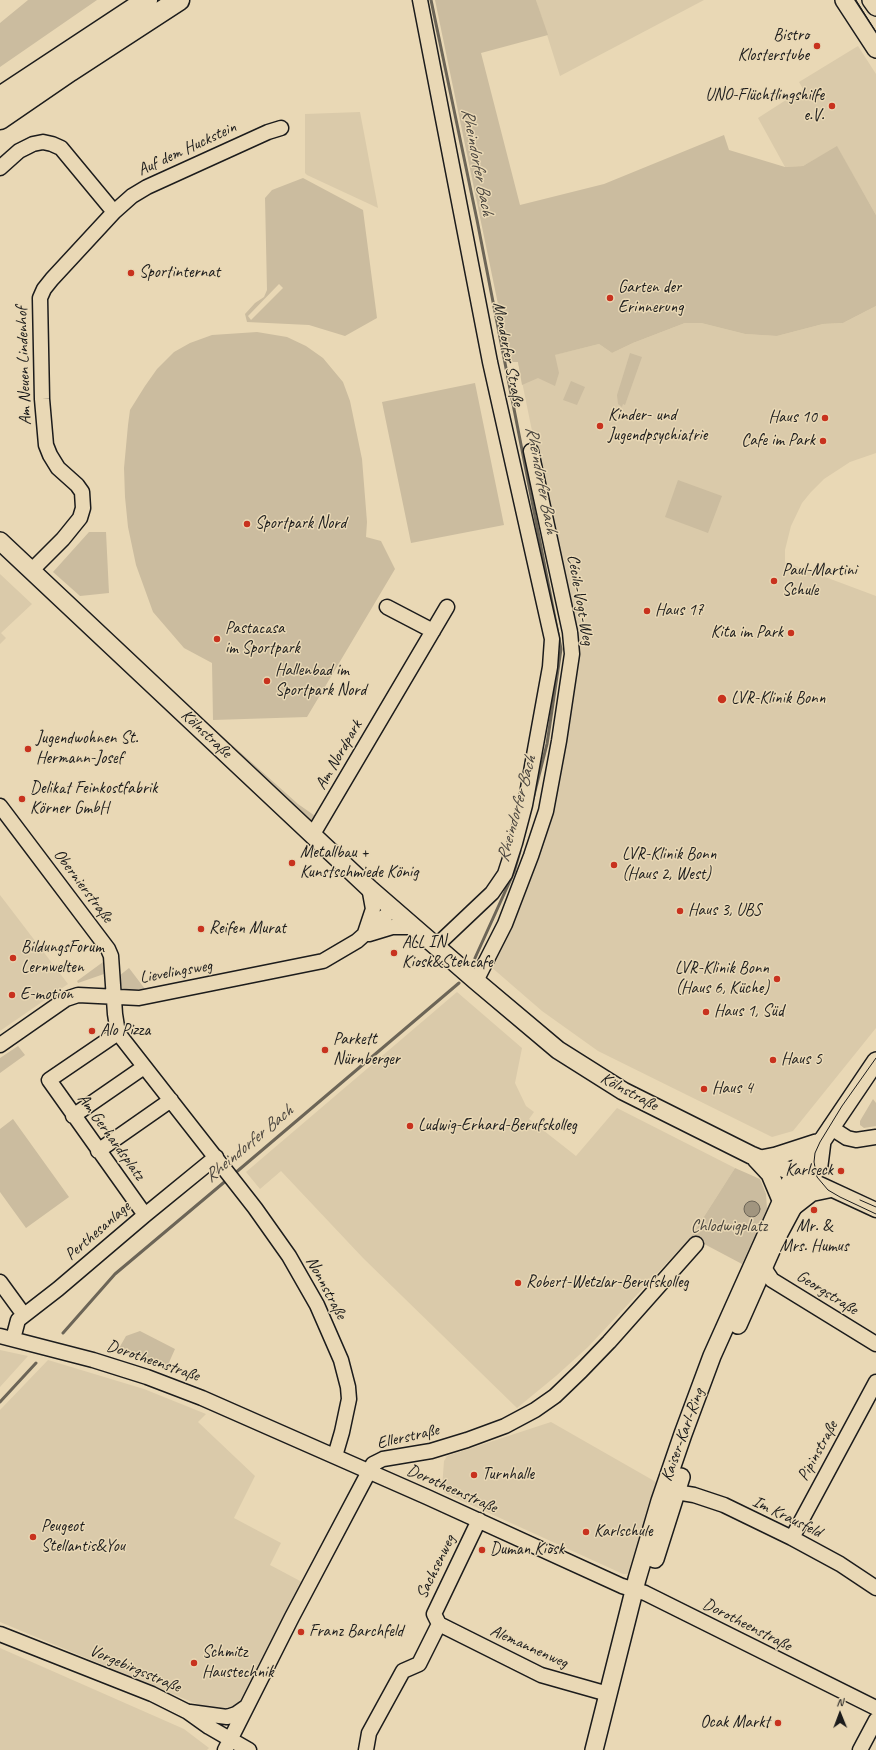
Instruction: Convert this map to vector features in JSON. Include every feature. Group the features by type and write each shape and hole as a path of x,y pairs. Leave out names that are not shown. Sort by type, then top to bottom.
{"highway":[{"path":"0,97 147,0"},
{"path":"0,119 95,54 179,0"}],"main road":[{"path":"844,0 876,49"},
{"path":"872,0 876,7"},
{"name":"Kölnstraße","path":"0,541 369,887 413,927 531,1028 583,1066 623,1091 756,1156 801,1171"},
{"name":"Kaiser-Karl-Ring","path":"604,1750 660,1501 712,1356 786,1205 801,1171 876,1061"},
{"path":"756,1156 776,1156 826,1134"},
{"path":"756,1156 770,1174 786,1205"},
{"name":"Kaiser-Karl-Ring","path":"594,1750 608,1694 640,1592 676,1492 697,1427 721,1365 764,1268 786,1205 800,1194 801,1171"}],"street":[{"name":"Mondorfer Straße","path":"420,0 490,362 552,639 550,667 525,805 515,844 505,874 492,893 436,946"},
{"name":"Auf dem Huckstein","path":"114,212 132,196 147,187 268,132 281,128"},
{"path":"0,168 19,151 33,144 43,142 52,144 61,148 114,212"},
{"name":"Am Neuen Lindenhof","path":"32,570 63,539 80,518 83,508 82,492 77,485 58,468 46,445 43,407 40,298 44,289 114,212"},
{"name":"Cécile-Vogt-Weg","path":"476,981 508,917 546,811 559,741 572,654 570,632 531,451"},
{"path":"387,607 433,631"},
{"name":"Am Nordpark","path":"313,834 447,607"},
{"name":"Obernierstraße","path":"0,806 108,949 111,956 116,1025 118,1033"},
{"path":"364,936 373,909 369,887"},
{"name":"Lievelingsweg","path":"0,1045 66,998 88,995 114,998 139,998 323,961 347,948 364,936 393,908"},
{"path":"364,936 392,927 413,927"},
{"name":"Nonnstraße","path":"118,1033 238,1185 289,1256 317,1305 347,1376 349,1399 335,1456"},
{"name":"Am Gerhardsplatz","path":"118,1033 49,1080 144,1215"},
{"path":"73,1116 144,1067"},
{"path":"98,1151 170,1100"},
{"path":"826,1134 856,1140 876,1137"},
{"name":"Perthesanlage","path":"7,1337 18,1320 58,1289 144,1215 216,1157"},
{"name":"Kölnstraße","path":"801,1171 831,1190 876,1210"},
{"path":"786,1205 812,1194 831,1190"},
{"name":"Ellerstraße","path":"228,1744 368,1471 373,1464 378,1461 431,1451 460,1442 505,1426 535,1410 555,1396 582,1371 610,1342 696,1244"},
{"name":"Georgstraße","path":"764,1268 772,1280 876,1344"},
{"path":"0,1282 24,1315"},
{"name":"Dorotheenstraße","path":"7,1337 93,1360 175,1387 230,1410 640,1592 876,1708"},
{"name":"Pipinstraße","path":"792,1538 876,1382"},
{"name":"Im Krausfeld","path":"676,1492 694,1495 724,1505 792,1538 840,1564 876,1588"},
{"name":"Sachsenweg","path":"366,1750 369,1733 403,1671 419,1664 439,1624 434,1614 479,1520"},
{"name":"Alemannenweg","path":"439,1624 541,1675 608,1694"},
{"name":"Vorgebirgsstraße","path":"0,1634 152,1694 188,1712 209,1727 228,1744 249,1750"},
{"path":"188,1712 227,1717 236,1714 247,1706"},
{"path":"860,1750 876,1720"}],"shaded area":[{"path":"536,0 704,0 560,76"},
{"path":"858,46 876,74 876,215 837,147 803,166 785,167 758,118 803,89 799,82"},
{"path":"360,112 378,208 305,173 305,114"},
{"name":"LVR-Klinik Bonn","path":"876,306 876,453 850,462 824,479 811,492 802,503 791,526 785,550 785,562 876,596 876,1028 793,1131 772,1137 598,1051 542,1011 490,966 540,842 571,623 518,362 599,344 612,353 633,343 685,323 701,323 745,334 777,336 823,324 843,323"},
{"path":"0,574 32,604 1,633 6,638 0,644"},
{"path":"0,895 68,984 0,1031"},
{"name":"Robert-Wetzlar-Berufskolleg","path":"457,992 522,1048 515,1083 526,1106 534,1112 529,1119 576,1156 617,1108 735,1168 691,1237 588,1347 517,1408 363,1258 281,1171 260,1189 246,1172"},
{"path":"752,1201 758,1203 760,1209 758,1215 752,1217 746,1215 744,1209 746,1203"},
{"path":"0,1350 28,1356 0,1387"},
{"path":"48,1360 144,1389 206,1414 198,1422 255,1476 234,1518 281,1543 270,1565 302,1582 235,1720 0,1622 0,1410"},
{"name":"Karlschule","path":"551,1422 656,1482 631,1571 627,1574 623,1574 445,1493 442,1488 444,1461 447,1456"},
{"path":"0,1648 184,1729 209,1748 207,1750 0,1750"}],"green space":[{"path":"28,0 97,0 0,67 0,23"},
{"name":"Garten der Erinnerung","path":"435,0 536,0 548,35 481,53 520,205 604,184 724,135 729,150 785,167 803,166 837,146 876,215 876,306 843,323 823,324 777,336 745,334 701,323 685,323 633,343 612,353 599,344 555,355 559,373 555,386 538,378 522,385 518,362 510,362"},
{"path":"303,178 363,210 377,318 345,336 309,325 247,322 245,314 255,303 264,297 267,290 265,198 272,190","holes":["279,284 283,288 251,320 248,316"]},
{"name":"Sportpark Nord","path":"257,332 287,337 306,346 323,358 343,382 350,401 362,459 367,522 366,537 381,541 395,569 307,717 213,720 212,663 184,648 153,612 136,565 128,527 125,497 124,468 128,425 130,410 145,386 157,369 174,352 190,343 212,335"},
{"path":"630,353 642,357 625,405 623,404 622,407 618,404 617,395"},
{"path":"571,381 585,387 577,405 563,400"},
{"path":"475,383 504,525 411,543 382,402"},
{"path":"678,480 722,496 708,533 665,517"},
{"path":"89,532 106,532 109,593 80,596 53,572"},
{"path":"172,691 298,804 318,818 311,823 172,695"},
{"path":"103,962 108,967 104,974 78,983 77,981"},
{"path":"129,968 145,989 131,990 122,988 119,976"},
{"path":"18,1046 25,1055 0,1073 0,1058"},
{"path":"873,1099 876,1103 876,1126 864,1128 860,1125 860,1121"},
{"path":"13,1119 69,1197 26,1228 0,1192 0,1129"},
{"name":"Chlodwigplatz","path":"735,1168 760,1179 766,1194 767,1209 742,1264 691,1237"},
{"path":"140,1331 175,1349 167,1367 118,1350 126,1336"}],"waterway":[{"name":"Rheindorfer Bach","path":"431,0 477,220 561,649 547,744 533,799"},
{"name":"Rheindorfer Bach","path":"475,958 514,872 520,851"},
{"name":"Rheindorfer Bach","path":"234,1174 459,983"},
{"name":"Rheindorfer Bach","path":"63,1333 115,1274 228,1179"},
{"name":"Rheindorfer Bach","path":"0,1402 36,1363"}],"tram line":[{"path":"856,0 876,32"},
{"path":"876,1058 842,1106 820,1142 815,1153 814,1162 817,1177 828,1190 876,1214"},
{"path":"860,1200 876,1207"}],"place":[{"name":"Bistro Klosterstube","path":"817,46"},
{"name":"UNO-Flüchtlingshilfe e.V.","path":"832,106"},
{"name":"Sportinternat","path":"131,273"},
{"name":"Garten der Erinnerung","path":"610,298"},
{"name":"Haus 10","path":"825,418"},
{"name":"Kinder- und Jugendpsychiatrie","path":"600,426"},
{"name":"Cafe im Park","path":"823,441"},
{"name":"Sportpark Nord","path":"247,524"},
{"name":"Paul-Martini Schule","path":"774,581"},
{"name":"Haus 17","path":"647,611"},
{"name":"Kita im Park","path":"791,633"},
{"name":"Pastacasa im Sportpark","path":"217,639"},
{"name":"Hallenbad im Sportpark Nord","path":"267,681"},
{"name":"LVR-Klinik Bonn","path":"722,699"},
{"name":"Jugendwohnen St. Hermann-Josef","path":"28,749"},
{"name":"Delikat Feinkostfabrik Körner GmbH","path":"22,799"},
{"name":"Metallbau + Kunstschmiede König","path":"292,863"},
{"name":"LVR-Klinik Bonn (Haus 2, West)","path":"614,865"},
{"name":"Haus 3, UBS","path":"680,911"},
{"name":"Reifen Murat","path":"201,929"},
{"name":"ALL IN Kiosk&Stehcafe","path":"394,953"},
{"name":"BildungsForum Lernwelten","path":"13,958"},
{"name":"LVR-Klinik Bonn (Haus 6, Küche)","path":"777,979"},
{"name":"E-motion","path":"12,995"},
{"name":"Haus 1, Süd","path":"706,1012"},
{"name":"Alo Pizza","path":"92,1031"},
{"name":"Parkett Nürnberger","path":"325,1050"},
{"name":"Haus 5","path":"773,1060"},
{"name":"Haus 4","path":"704,1089"},
{"name":"Ludwig-Erhard-Berufskolleg","path":"410,1126"},
{"name":"Karlseck","path":"841,1171"},
{"name":"Mr. & Mrs. Humus","path":"814,1210"},
{"name":"Robert-Wetzlar-Berufskolleg","path":"518,1283"},
{"name":"Turnhalle","path":"474,1475"},
{"name":"Karlschule","path":"586,1532"},
{"name":"Peugeot Stellantis&You","path":"33,1537"},
{"name":"Duman Kiosk","path":"482,1550"},
{"name":"Franz Barchfeld","path":"301,1632"},
{"name":"Schmitz Haustechnik","path":"194,1663"},
{"name":"Ocak Markt","path":"778,1723"}]}
